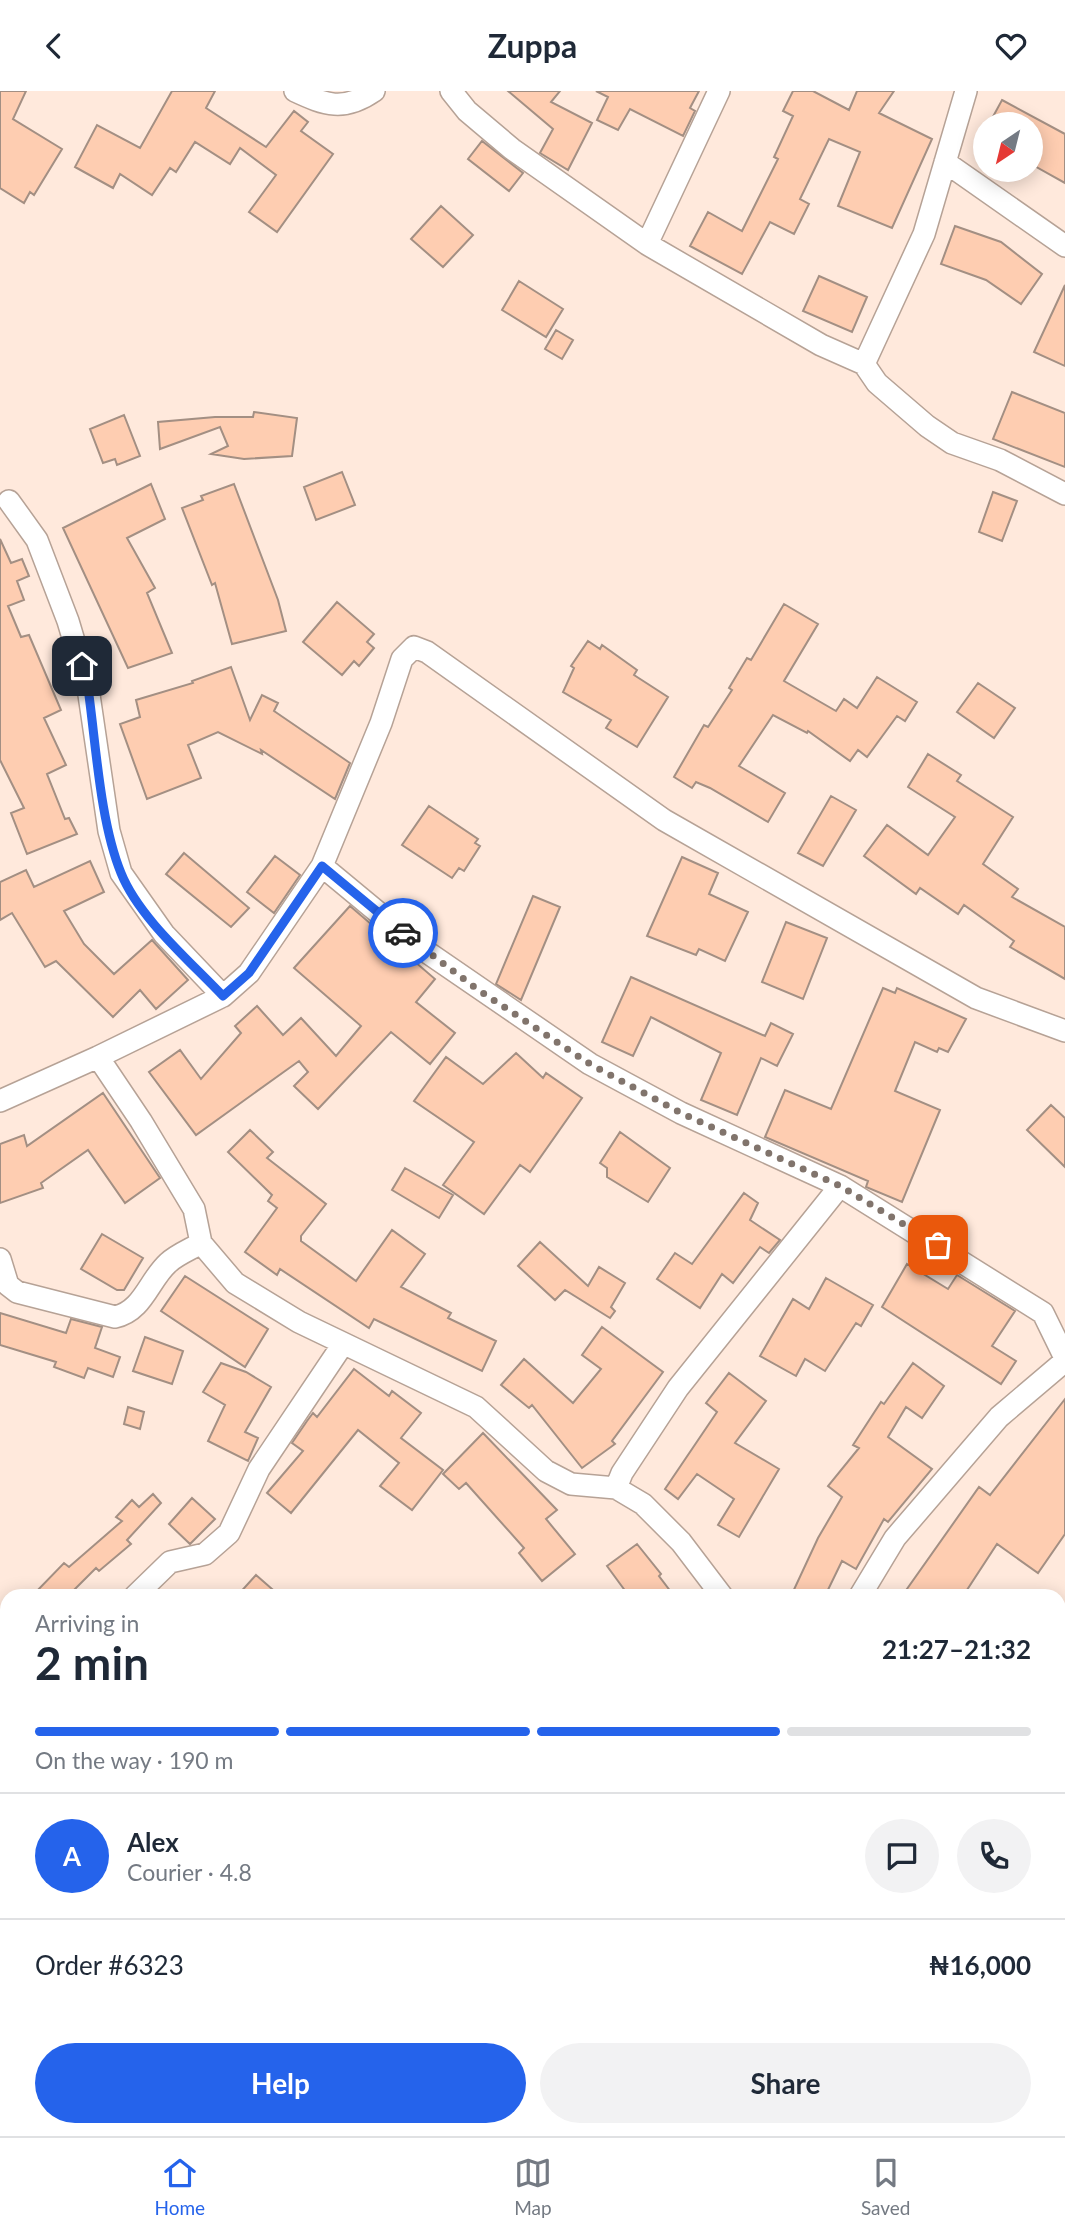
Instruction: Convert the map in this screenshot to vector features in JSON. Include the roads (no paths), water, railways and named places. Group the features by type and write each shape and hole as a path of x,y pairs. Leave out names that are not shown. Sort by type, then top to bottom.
{"street":[{"path":"295,91 326,105 348,104 374,91"},
{"path":"451,91 467,111 512,149 648,244 821,345 864,364 877,383 927,426 952,443 1000,460 1065,493"},
{"path":"648,244 719,91"},
{"path":"864,364 924,234 966,91"},
{"path":"945,162 1065,246"},
{"path":"9,501 37,540 68,621 88,688 109,831 121,873 164,934 223,996"},
{"path":"0,1101 223,996 249,973 322,866 381,723 402,659 414,646 664,820 976,998 1065,1031"},
{"path":"322,866 421,948 590,1064 681,1113 840,1186 1043,1313 1062,1366 999,1417 904,1528 865,1589"},
{"path":"98,1057 141,1121 194,1209 201,1243 235,1283 343,1344 476,1407 546,1471 571,1484 617,1488 643,1504 681,1542 717,1589"},
{"path":"617,1488 622,1473 678,1388 840,1186"},
{"path":"0,1259 8,1285 17,1292 115,1317 126,1314 137,1305 168,1262 201,1243"},
{"path":"142,1589 170,1562 205,1554 229,1533 259,1469 343,1344"}]}
